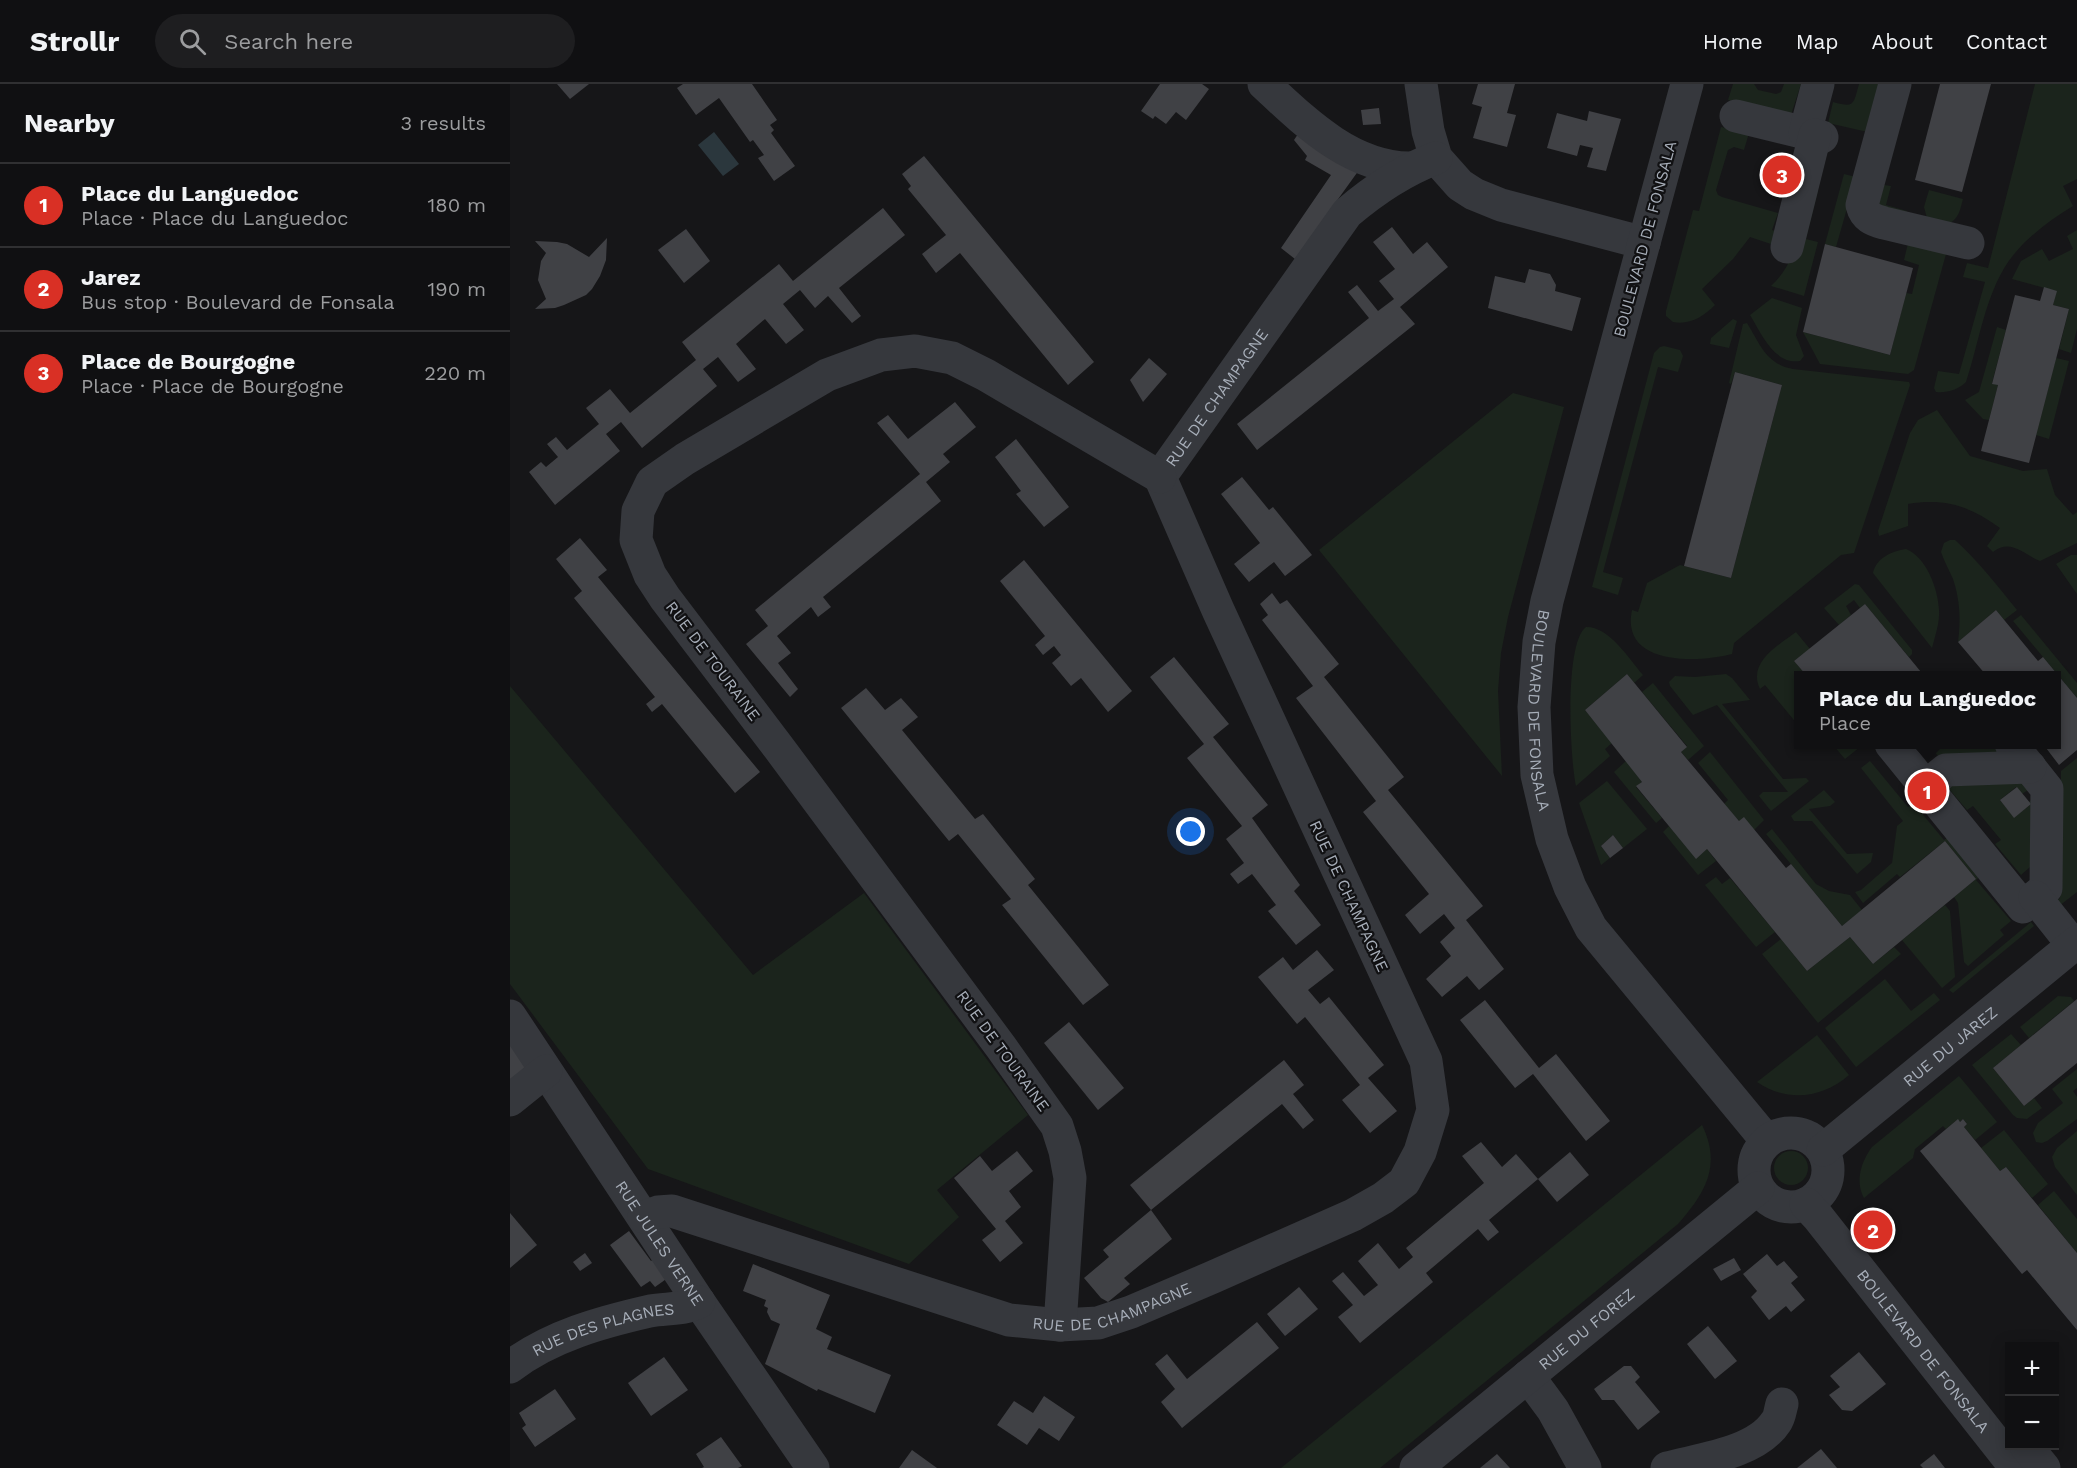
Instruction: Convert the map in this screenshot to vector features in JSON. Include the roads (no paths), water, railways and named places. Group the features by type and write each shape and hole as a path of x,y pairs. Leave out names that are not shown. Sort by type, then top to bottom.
{"street":[{"path":"1264,84 1325,136 1357,157 1375,165 1391,168 1423,163 1474,194 1501,205 1644,243"},
{"path":"1421,84 1428,131 1423,163"},
{"name":"BOULEVARD DE FONSALA","path":"1687,84 1547,601 1539,642 1534,708 1537,775 1551,839 1570,887 1592,928 1767,1141"},
{"path":"1787,247 1814,135 1818,84"},
{"path":"1894,84 1865,148 1863,211 1867,216 1884,223 1968,243"},
{"path":"1736,116 1814,135"},
{"name":"RUE DE CHAMPAGNE","path":"644,1217 672,1210 1010,1320 1060,1325 1098,1323 1131,1312 1353,1215 1383,1198 1404,1182 1420,1152 1433,1110 1426,1061 1218,610 1160,477 1347,213 1377,188 1423,163"},
{"name":"RUE DE TOURAINE","path":"1060,1325 1070,1178 1065,1150 1057,1126 942,967 664,598 650,575 636,540 638,511 652,482 685,459 827,375 881,355 915,351 952,358 986,375 1160,477"},
{"path":"1895,749 2023,907 2046,888 2047,789 2021,756 1946,770 1926,786"},
{"path":"2036,897 2075,943"},
{"name":"RUE DU JAREZ","path":"1823,1150 2075,943"},
{"name":"RUE JULES VERNE","path":"510,1016 699,1302 813,1468"},
{"path":"510,1100 546,1071"},
{"path":"1795,1133 1814,1140 1823,1150 1829,1169 1815,1197 1793,1207 1777,1205 1766,1198 1758,1188 1754,1176 1756,1158 1767,1141 1782,1134 1795,1133"},
{"name":"RUE DU FOREZ","path":"1416,1468 1758,1188"},
{"name":"BOULEVARD DE FONSALA","path":"1815,1197 1847,1224 2005,1420"},
{"name":"BOULEVARD DE FONSALA","path":"1815,1197 1818,1217 2016,1468"},
{"name":"RUE DES PLAGNES","path":"510,1367 568,1335 615,1319 655,1310 689,1308 699,1302"},
{"path":"1528,1376 1553,1410 1585,1468"},
{"path":"1667,1468 1758,1441 1778,1420 1782,1404"},
{"path":"2029,1450 2044,1468"}],"place":[{"name":"Place de Bourgogne","path":"1782,175"},
{"name":"Place du Languedoc","path":"1927,791"},
{"name":"Jarez","path":"1873,1230"}]}
